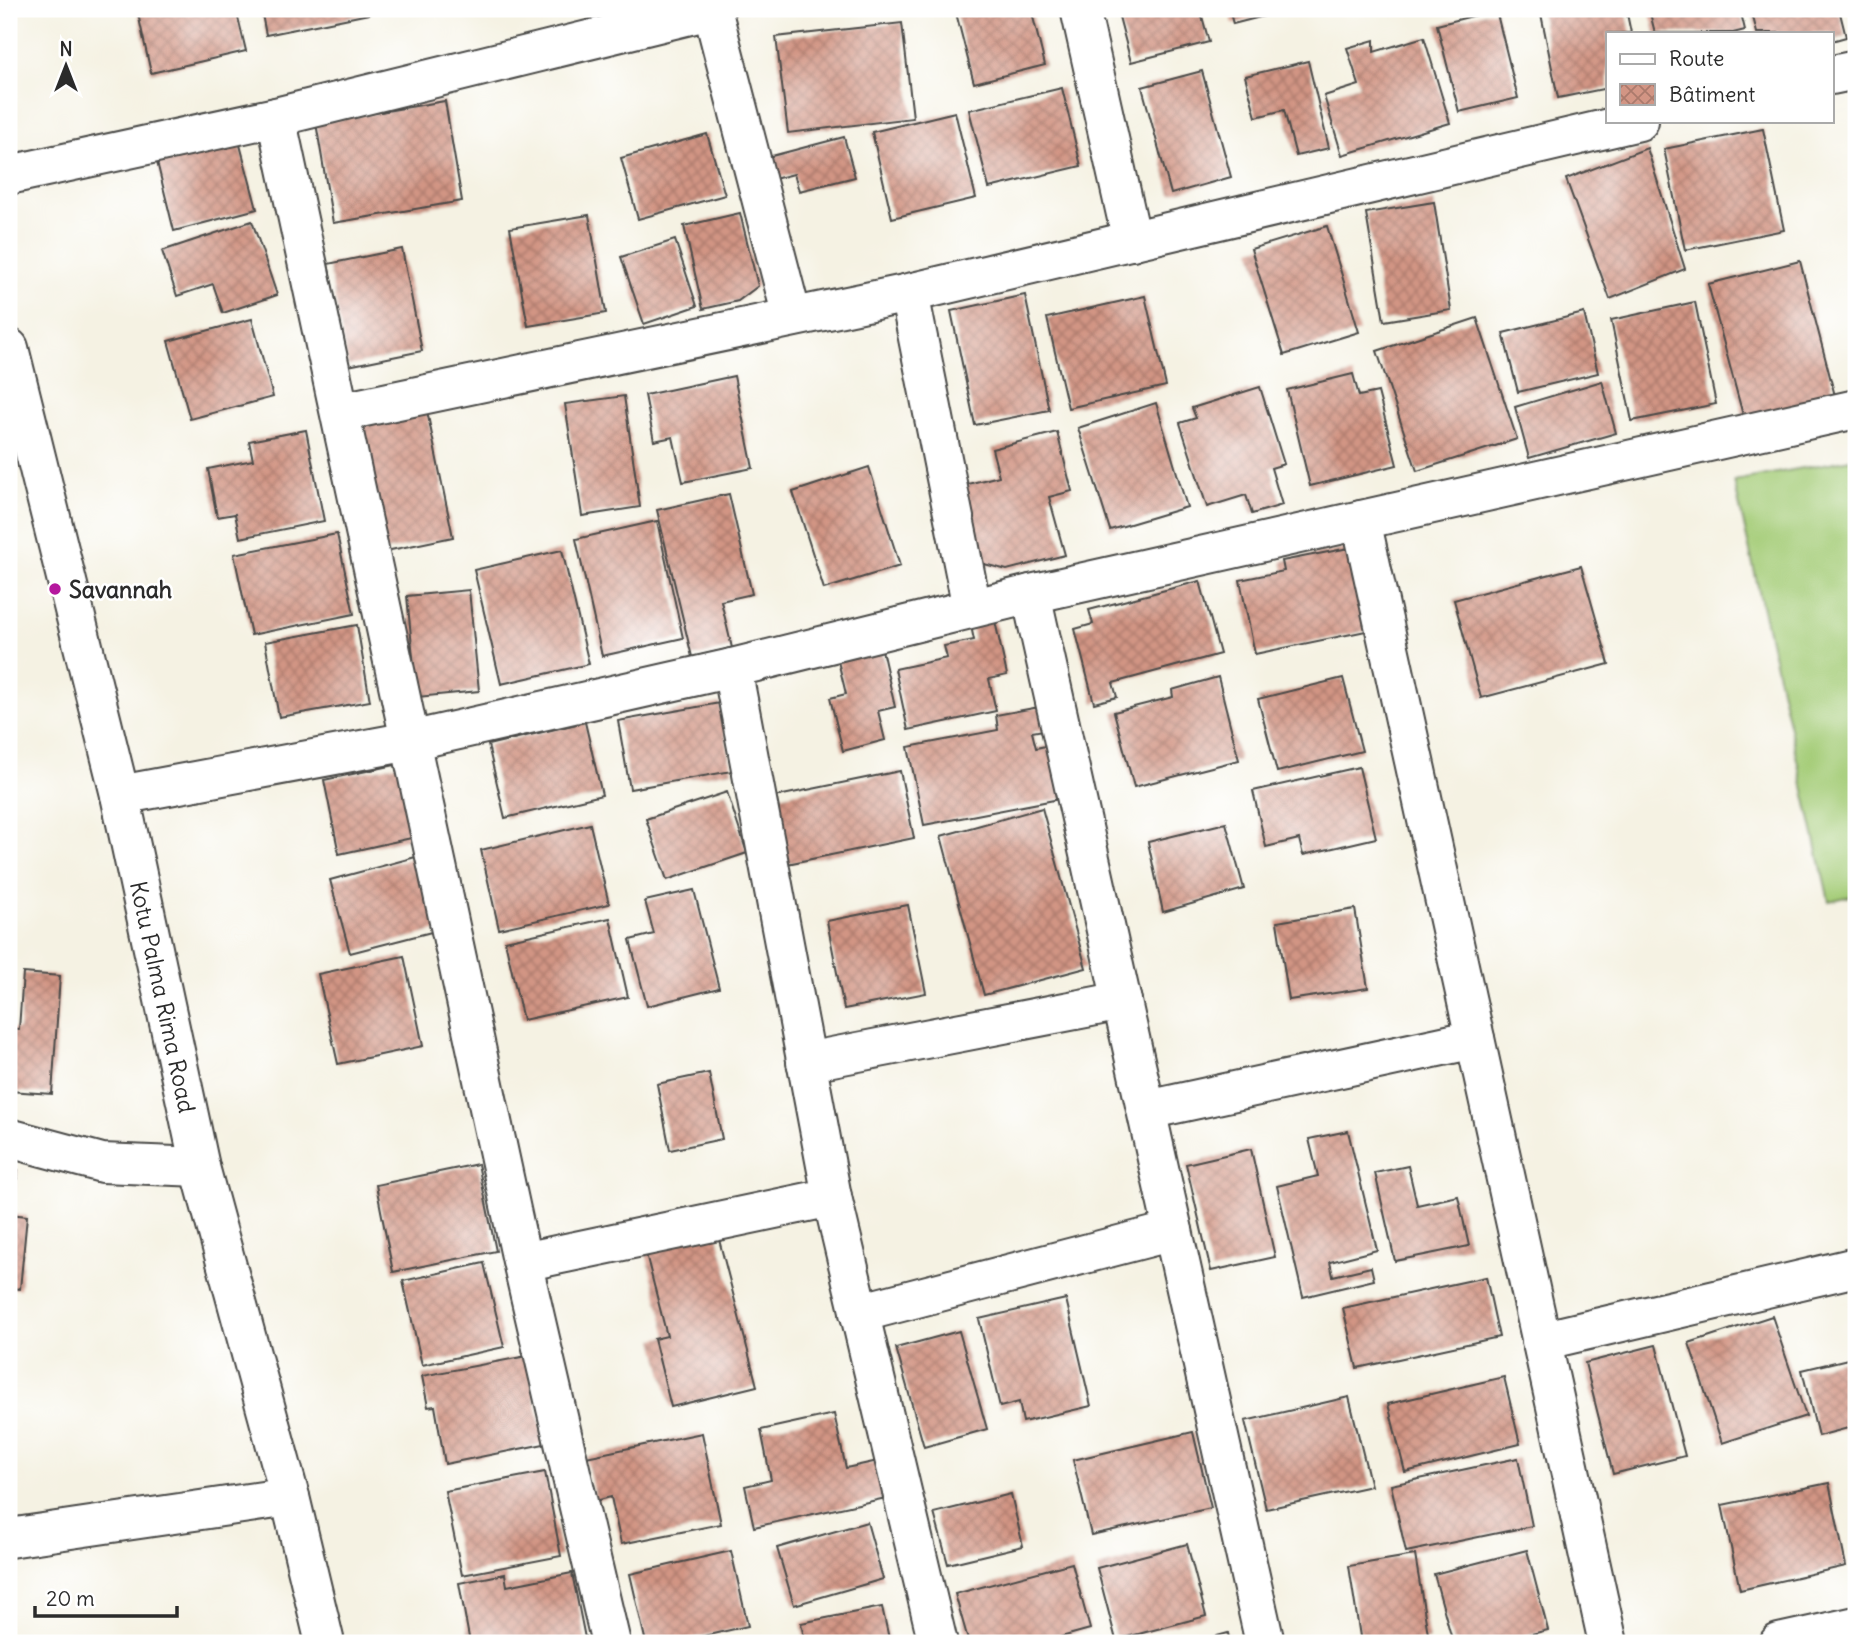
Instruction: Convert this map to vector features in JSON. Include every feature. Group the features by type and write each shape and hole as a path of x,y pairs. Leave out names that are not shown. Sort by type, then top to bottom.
{"street":[{"path":"9,175 276,117 713,9 792,317"},
{"path":"1080,9 1132,241"},
{"path":"1834,74 1856,69"},
{"path":"276,117 523,1262 611,1643"},
{"path":"341,412 909,293 1635,122"},
{"path":"909,293 972,608"},
{"name":"Kotu Palma Rima Road","path":"9,348 120,795 200,1167 290,1497 325,1643"},
{"path":"120,795 410,741 732,668 1031,594 1856,409"},
{"path":"1361,520 1608,1643"},
{"path":"1031,594 1265,1643"},
{"path":"732,668 832,1197 938,1643"},
{"path":"806,1062 1122,1001"},
{"path":"1147,1110 1475,1039"},
{"path":"9,1138 102,1163 200,1167"},
{"path":"523,1262 832,1197"},
{"path":"859,1313 1173,1231"},
{"path":"1541,1341 1856,1267"},
{"path":"9,1538 290,1497"},
{"path":"1779,1643 1856,1626"}],"green space":[{"path":"1856,458 1856,895 1829,901 1734,481"}],"building":[{"path":"137,9 236,9 246,51 151,73"},
{"path":"261,9 368,9 369,14 266,35"},
{"path":"955,9 1031,9 1045,65 974,83"},
{"path":"1117,9 1200,9 1209,42 1131,62"},
{"path":"1229,9 1288,9 1288,10 1233,24"},
{"path":"1540,9 1626,9 1631,32 1606,32 1606,88 1558,98"},
{"path":"1649,9 1740,9 1745,30 1737,32 1655,32"},
{"path":"1751,9 1839,9 1846,37 1834,40 1834,32 1757,32"},
{"path":"1496,10 1518,98 1459,112 1437,25"},
{"path":"902,23 913,118 788,133 776,37"},
{"path":"1424,37 1450,123 1342,155 1324,96 1359,85 1347,48 1374,40 1374,52"},
{"path":"1308,61 1329,148 1296,156 1284,110 1256,117 1245,76"},
{"path":"1202,71 1231,177 1171,194 1142,87"},
{"path":"1062,88 1081,166 989,188 969,110"},
{"path":"445,101 462,201 333,223 316,123"},
{"path":"955,112 976,198 892,218 872,132"},
{"path":"1763,129 1784,230 1685,250 1664,149"},
{"path":"707,134 725,195 638,219 621,158"},
{"path":"844,137 855,177 799,191 794,174 774,179 768,157"},
{"path":"239,141 257,209 174,231 157,162"},
{"path":"1647,148 1685,269 1610,299 1566,179"},
{"path":"1434,202 1451,310 1384,321 1366,213"},
{"path":"740,213 758,286 738,301 703,309 684,226"},
{"path":"589,215 606,313 528,326 510,228"},
{"path":"252,221 277,295 223,313 213,284 177,296 162,251"},
{"path":"1327,226 1359,332 1284,355 1251,249"},
{"path":"675,240 697,306 644,324 621,257"},
{"path":"402,249 422,351 348,366 328,264"},
{"path":"1800,261 1835,396 1744,419 1708,284"},
{"path":"1025,295 1049,410 975,425 951,311"},
{"path":"1145,296 1166,386 1068,408 1047,318"},
{"path":"1695,302 1716,404 1632,421 1611,320"},
{"path":"1584,313 1598,373 1518,392 1503,333"},
{"path":"1477,318 1517,439 1417,471 1377,351"},
{"path":"252,319 273,397 190,419 168,341"},
{"path":"1353,374 1359,396 1378,392 1397,465 1310,486 1287,390"},
{"path":"734,376 753,468 683,482 673,437 654,441 645,395"},
{"path":"1602,381 1616,433 1529,458 1515,407"},
{"path":"1260,387 1284,464 1271,468 1282,505 1252,514 1246,495 1207,507 1180,423 1196,418 1192,408"},
{"path":"624,396 640,507 582,516 565,404"},
{"path":"1156,403 1187,507 1110,530 1078,428"},
{"path":"427,411 453,537 381,552 355,425"},
{"path":"306,430 324,521 240,538 235,514 217,517 208,469 253,460 249,441"},
{"path":"1057,432 1072,491 1049,497 1065,555 1007,570 984,564 964,485 999,476 992,449"},
{"path":"869,467 900,566 824,589 793,492"},
{"path":"729,494 752,594 721,601 732,648 692,657 657,510"},
{"path":"657,521 683,638 602,656 576,539"},
{"path":"337,534 354,614 251,635 234,554"},
{"path":"1349,548 1366,631 1255,654 1240,580 1284,571 1282,561"},
{"path":"562,550 589,664 501,684 474,570"},
{"path":"1581,566 1609,664 1481,698 1454,600"},
{"path":"1200,581 1220,654 1113,683 1117,697 1094,703 1075,629 1093,624 1089,610"},
{"path":"469,590 479,691 417,697 407,596"},
{"path":"995,621 1007,675 989,679 996,711 908,730 895,669 947,658 944,646 974,640 971,626"},
{"path":"357,625 370,701 279,717 265,642"},
{"path":"882,650 895,707 878,711 885,740 843,751 830,698 846,694 838,661"},
{"path":"1218,677 1239,760 1134,787 1114,712 1173,697 1172,690"},
{"path":"1343,678 1362,751 1277,772 1258,699"},
{"path":"720,703 732,771 630,789 618,721"},
{"path":"1045,706 1049,729 1032,732 1036,748 1064,742 1075,796 924,825 908,747 998,730 996,715"},
{"path":"585,722 602,795 505,818 488,745"},
{"path":"400,764 416,837 339,854 324,780"},
{"path":"1359,767 1376,838 1303,855 1299,839 1266,847 1253,791"},
{"path":"900,771 914,838 787,864 773,797"},
{"path":"727,792 747,853 667,880 646,819"},
{"path":"1042,808 1086,968 984,995 941,836"},
{"path":"1226,823 1244,889 1163,912 1148,842"},
{"path":"590,824 609,904 499,929 481,850"},
{"path":"423,855 443,929 350,953 330,880"},
{"path":"694,890 719,988 647,1006 630,940 654,934 645,901"},
{"path":"908,905 926,993 844,1009 827,921"},
{"path":"1355,909 1368,988 1289,1000 1277,922"},
{"path":"610,918 628,997 523,1020 505,941"},
{"path":"404,956 423,1046 338,1064 318,974"},
{"path":"23,973 60,976 52,1094 9,1091 9,1028 19,1029"},
{"path":"709,1073 722,1139 670,1150 657,1084"},
{"path":"1348,1131 1377,1250 1330,1262 1333,1276 1371,1267 1374,1280 1303,1297 1277,1186 1318,1176 1309,1139"},
{"path":"1251,1149 1275,1257 1211,1271 1186,1164"},
{"path":"478,1164 496,1251 393,1272 376,1185"},
{"path":"1408,1166 1417,1205 1458,1196 1469,1246 1395,1261 1375,1173"},
{"path":"9,1168 18,1170 13,1203 9,1203"},
{"path":"9,1214 27,1216 20,1289 9,1288"},
{"path":"716,1228 757,1386 671,1407 654,1339 667,1336 644,1246"},
{"path":"484,1263 504,1347 422,1365 403,1281"},
{"path":"1486,1277 1499,1337 1357,1368 1343,1308"},
{"path":"1066,1299 1091,1406 1023,1422 1019,1402 1000,1407 979,1319"},
{"path":"1772,1316 1806,1416 1722,1443 1689,1343"},
{"path":"959,1331 987,1429 924,1447 896,1348"},
{"path":"1656,1345 1685,1456 1613,1474 1585,1363"},
{"path":"527,1356 544,1444 445,1464 435,1406 428,1407 422,1376"},
{"path":"1856,1357 1856,1426 1818,1436 1802,1370"},
{"path":"1504,1377 1520,1444 1405,1472 1388,1404"},
{"path":"1349,1397 1371,1486 1266,1509 1245,1421"},
{"path":"834,1414 846,1468 878,1461 886,1498 754,1527 745,1486 771,1480 761,1430"},
{"path":"1193,1432 1211,1508 1091,1535 1073,1460"},
{"path":"702,1433 721,1524 621,1544 611,1497 595,1501 586,1457"},
{"path":"1518,1458 1532,1526 1406,1552 1391,1485"},
{"path":"545,1472 561,1556 462,1575 445,1491"},
{"path":"1829,1483 1846,1566 1740,1590 1722,1505"},
{"path":"1011,1494 1023,1546 948,1564 934,1513"},
{"path":"867,1522 883,1579 794,1605 777,1548"},
{"path":"1187,1544 1206,1616 1116,1640 1097,1568"},
{"path":"1527,1550 1548,1630 1494,1643 1453,1643 1434,1574"},
{"path":"731,1551 748,1626 673,1643 646,1643 630,1574"},
{"path":"1415,1555 1429,1640 1361,1643 1349,1566"},
{"path":"1072,1563 1090,1629 1061,1637 1062,1643 969,1643 955,1594"},
{"path":"572,1573 586,1643 470,1643 459,1583 505,1574 507,1586"},
{"path":"882,1607 890,1643 805,1643 801,1623"},
{"path":"1228,1633 1230,1643 1195,1643 1195,1642"}],"place":[{"name":"Savannah","path":"55,589"}]}
